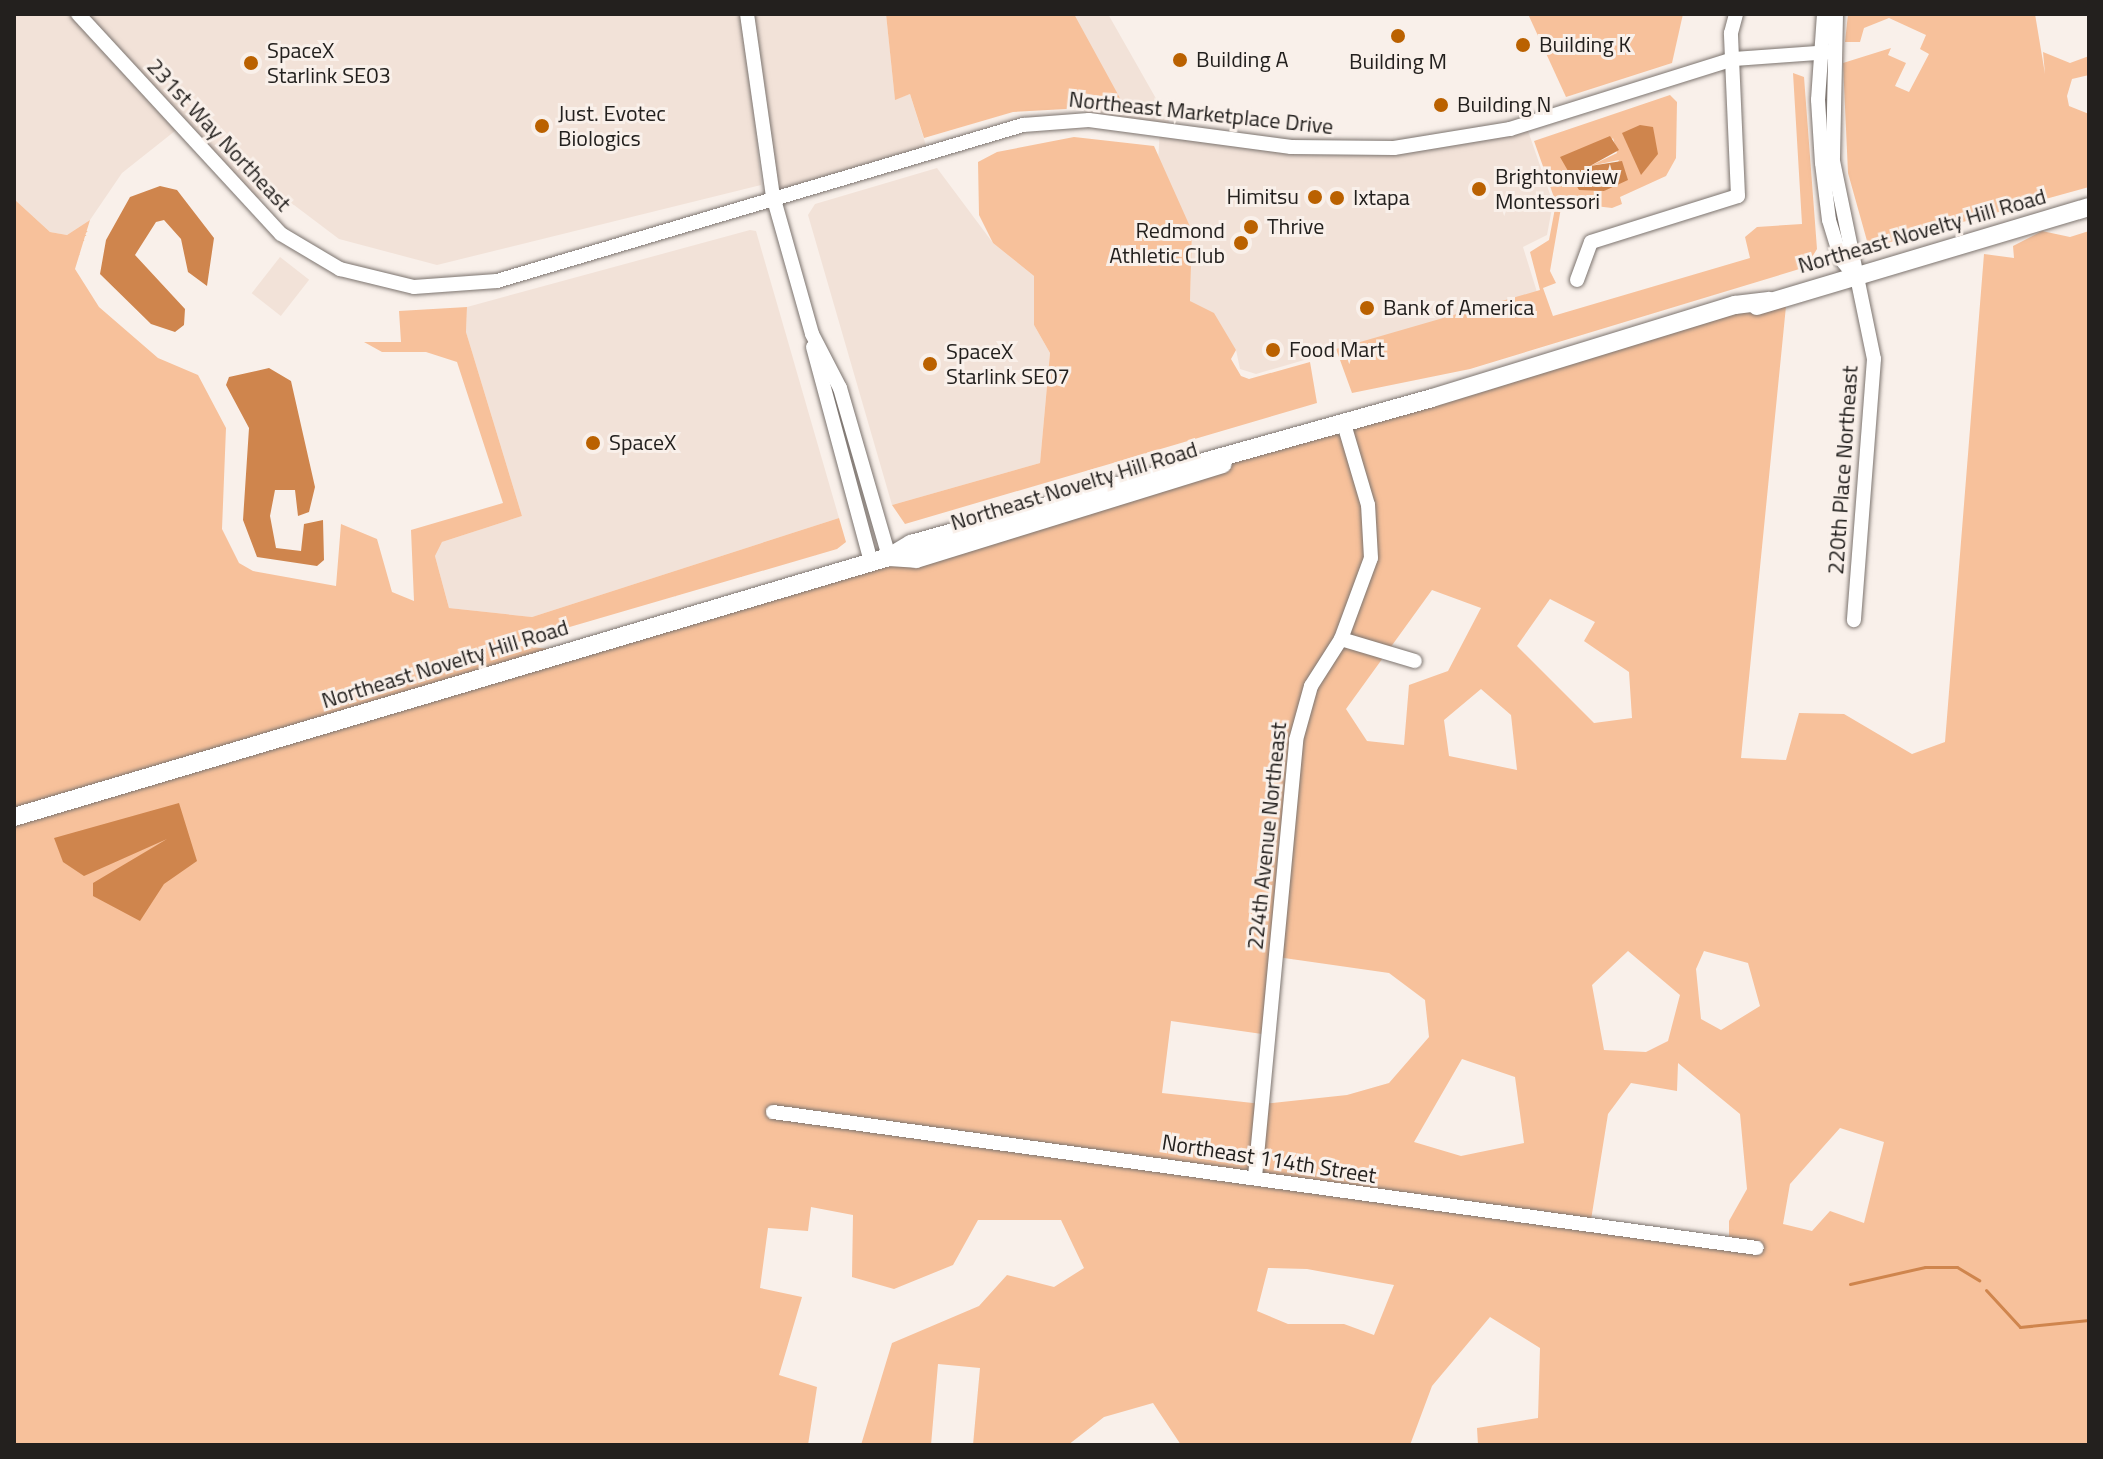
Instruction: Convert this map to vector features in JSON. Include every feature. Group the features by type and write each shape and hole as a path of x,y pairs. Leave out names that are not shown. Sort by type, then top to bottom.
{"main road":[{"name":"Northeast Novelty Hill Road","path":"14,817 880,560 911,544 1344,424 1735,305 1769,301 2089,207"}],"street":[{"name":"231st Way Northeast","path":"78,14 253,207 281,234 340,269"},
{"path":"747,14 773,196 812,334 840,388 880,560"},
{"path":"1577,280 1591,242 1738,196 1734,59 1736,14"},
{"path":"1824,14 1825,52"},
{"path":"1825,52 1836,14"},
{"name":"Northeast Marketplace Drive","path":"340,269 414,287 497,281 773,196 1050,121 1305,147 1448,141 1518,127 1734,59 1825,52"},
{"name":"220th Place Northeast","path":"1825,52 1829,220 1841,259 1855,276 1874,359 1854,620"},
{"name":"224th Avenue Northeast","path":"1255,1177 1296,740 1311,686 1341,639 1366,581 1372,534 1344,424"},
{"path":"1341,639 1415,661"},
{"name":"Northeast 114th Street","path":"773,1112 1255,1177 1439,1208 1757,1248"}],"shaded area":[{"path":"14,14 886,14 895,99 910,94 928,152 773,196 746,21 761,185 437,265 339,239 294,205 240,194 180,127 122,173 90,220 67,235 50,232 14,199"},
{"path":"886,14 1074,14 1121,100 1078,92 1084,108 1013,112 924,138 910,94 895,100"},
{"path":"1038,14 1108,14 1175,132 1356,149 1526,125 1553,203 1547,235 1523,247 1537,292 1256,374 1240,369 1236,350 1190,301 1192,231 1158,161 1160,130 1089,120"},
{"path":"1528,14 1683,14 1672,63 1566,97"},
{"path":"1848,14 2035,14 2045,74 2043,52 2070,63 2089,56 2089,75 2072,79 2067,96 2069,106 2089,114 2089,187 1869,248 1848,173 1843,63 1891,48 1888,55 1906,63 1895,86 1909,92 1929,54 1920,49 1926,35 1889,18 1864,28 1860,42 1845,42"},
{"path":"1793,73 1804,77 1817,249 1806,267 1470,369 1352,393 1336,349 1540,290 1530,252 1549,240 1556,203 1534,141 1670,95 1677,102 1676,158 1666,176 1620,197 1622,204 1612,208 1562,202 1550,271 1556,283 1543,288 1553,316 1750,258 1745,237 1757,227 1802,224","holes":["1613,138 1617,153 1590,166 1619,160 1604,191 1572,184"]},
{"path":"1640,125 1653,127 1658,154 1641,175 1622,133"},
{"path":"1610,136 1619,150 1590,166 1622,161 1628,180 1604,191 1579,190 1560,157"},
{"path":"1074,137 1154,146 1192,231 1190,301 1214,313 1236,350 1231,359 1241,376 1249,379 1310,362 1317,403 905,524 892,505 1040,463 1050,353 1034,325 1034,276 993,243 979,215 978,162 997,152"},
{"path":"937,168 993,243 1034,276 1034,325 1050,353 1040,463 892,505 808,215 815,204"},
{"path":"160,186 177,190 214,238 207,286 188,272 181,239 164,220 156,222 135,255 185,309 184,325 175,332 151,324 100,274 106,240 130,197"},
{"path":"14,199 50,232 67,235 90,220 75,269 99,307 158,358 198,375 226,428 222,529 239,563 253,571 336,586 341,524 377,539 392,592 414,601 411,530 503,503 457,362 426,352 382,352 364,342 401,342 399,311 467,307 466,332 522,516 442,542 435,556 449,608 532,617 839,518 846,542 837,549 508,645 572,651 1432,398 1476,394 1787,296 1741,758 1786,760 1799,713 1844,714 1912,754 1945,742 1984,254 2014,258 2013,246 2042,231 2070,237 2089,231 2089,1445 1478,1445 1477,1428 1538,1418 1540,1348 1490,1317 1432,1386 1410,1445 1181,1445 1153,1403 1104,1417 1068,1445 973,1445 980,1368 938,1364 931,1445 861,1445 892,1343 979,1306 1007,1275 1054,1287 1084,1268 1061,1220 978,1220 953,1265 894,1289 852,1277 853,1215 811,1207 808,1231 768,1228 760,1288 802,1297 779,1375 817,1387 808,1445 14,1445","holes":["1432,590 1481,608 1448,671 1409,685 1404,745 1367,741 1346,709","1550,599 1595,622 1584,641 1629,672 1632,718 1594,723 1517,646","1481,689 1511,715 1517,770 1449,756 1444,720","1628,951 1680,995 1668,1041 1646,1052 1604,1050 1592,985","1704,951 1748,963 1760,1006 1721,1030 1701,1019 1696,969","1277,957 1389,973 1425,1000 1429,1037 1389,1083 1347,1095 1262,1104 1162,1093 1171,1021 1269,1035","1462,1059 1515,1077 1524,1143 1461,1156 1414,1142","1678,1063 1740,1114 1747,1189 1729,1221 1729,1245 1590,1226 1608,1114 1631,1083 1677,1091","1840,1128 1884,1142 1864,1223 1830,1211 1812,1231 1783,1224 1790,1184","1268,1268 1307,1269 1394,1285 1374,1335 1344,1324 1288,1324 1257,1311"]},
{"path":"750,230 756,231 839,518 532,617 449,608 435,556 442,542 522,516 466,332 467,307"},
{"path":"280,257 309,280 281,316 252,293"},
{"path":"269,368 291,381 315,487 309,512 298,516 295,490 275,490 270,516 276,548 301,551 304,524 323,520 324,560 317,566 257,557 243,520 249,428 226,385 229,377"},
{"path":"179,803 197,861 164,884 140,921 93,896 93,883 167,839 84,876 63,862 54,838"}],"waterway":[{"path":"1850,1284 1925,1267 1957,1267 1979,1280"},
{"path":"1986,1290 2020,1327 2089,1320"}],"place":[{"name":"Building M","path":"1398,36"},
{"name":"Building K","path":"1523,45"},
{"name":"Building A","path":"1180,60"},
{"name":"SpaceX Starlink SE03","path":"251,63"},
{"name":"Building N","path":"1441,105"},
{"name":"Just. Evotec Biologics","path":"542,126"},
{"name":"Brightonview Montessori","path":"1479,189"},
{"name":"Himitsu","path":"1315,197"},
{"name":"Ixtapa","path":"1337,198"},
{"name":"Thrive","path":"1251,227"},
{"name":"Redmond Athletic Club","path":"1241,243"},
{"name":"Bank of America","path":"1367,308"},
{"name":"Food Mart","path":"1273,350"},
{"name":"SpaceX Starlink SE07","path":"930,364"},
{"name":"SpaceX","path":"593,443"}]}
